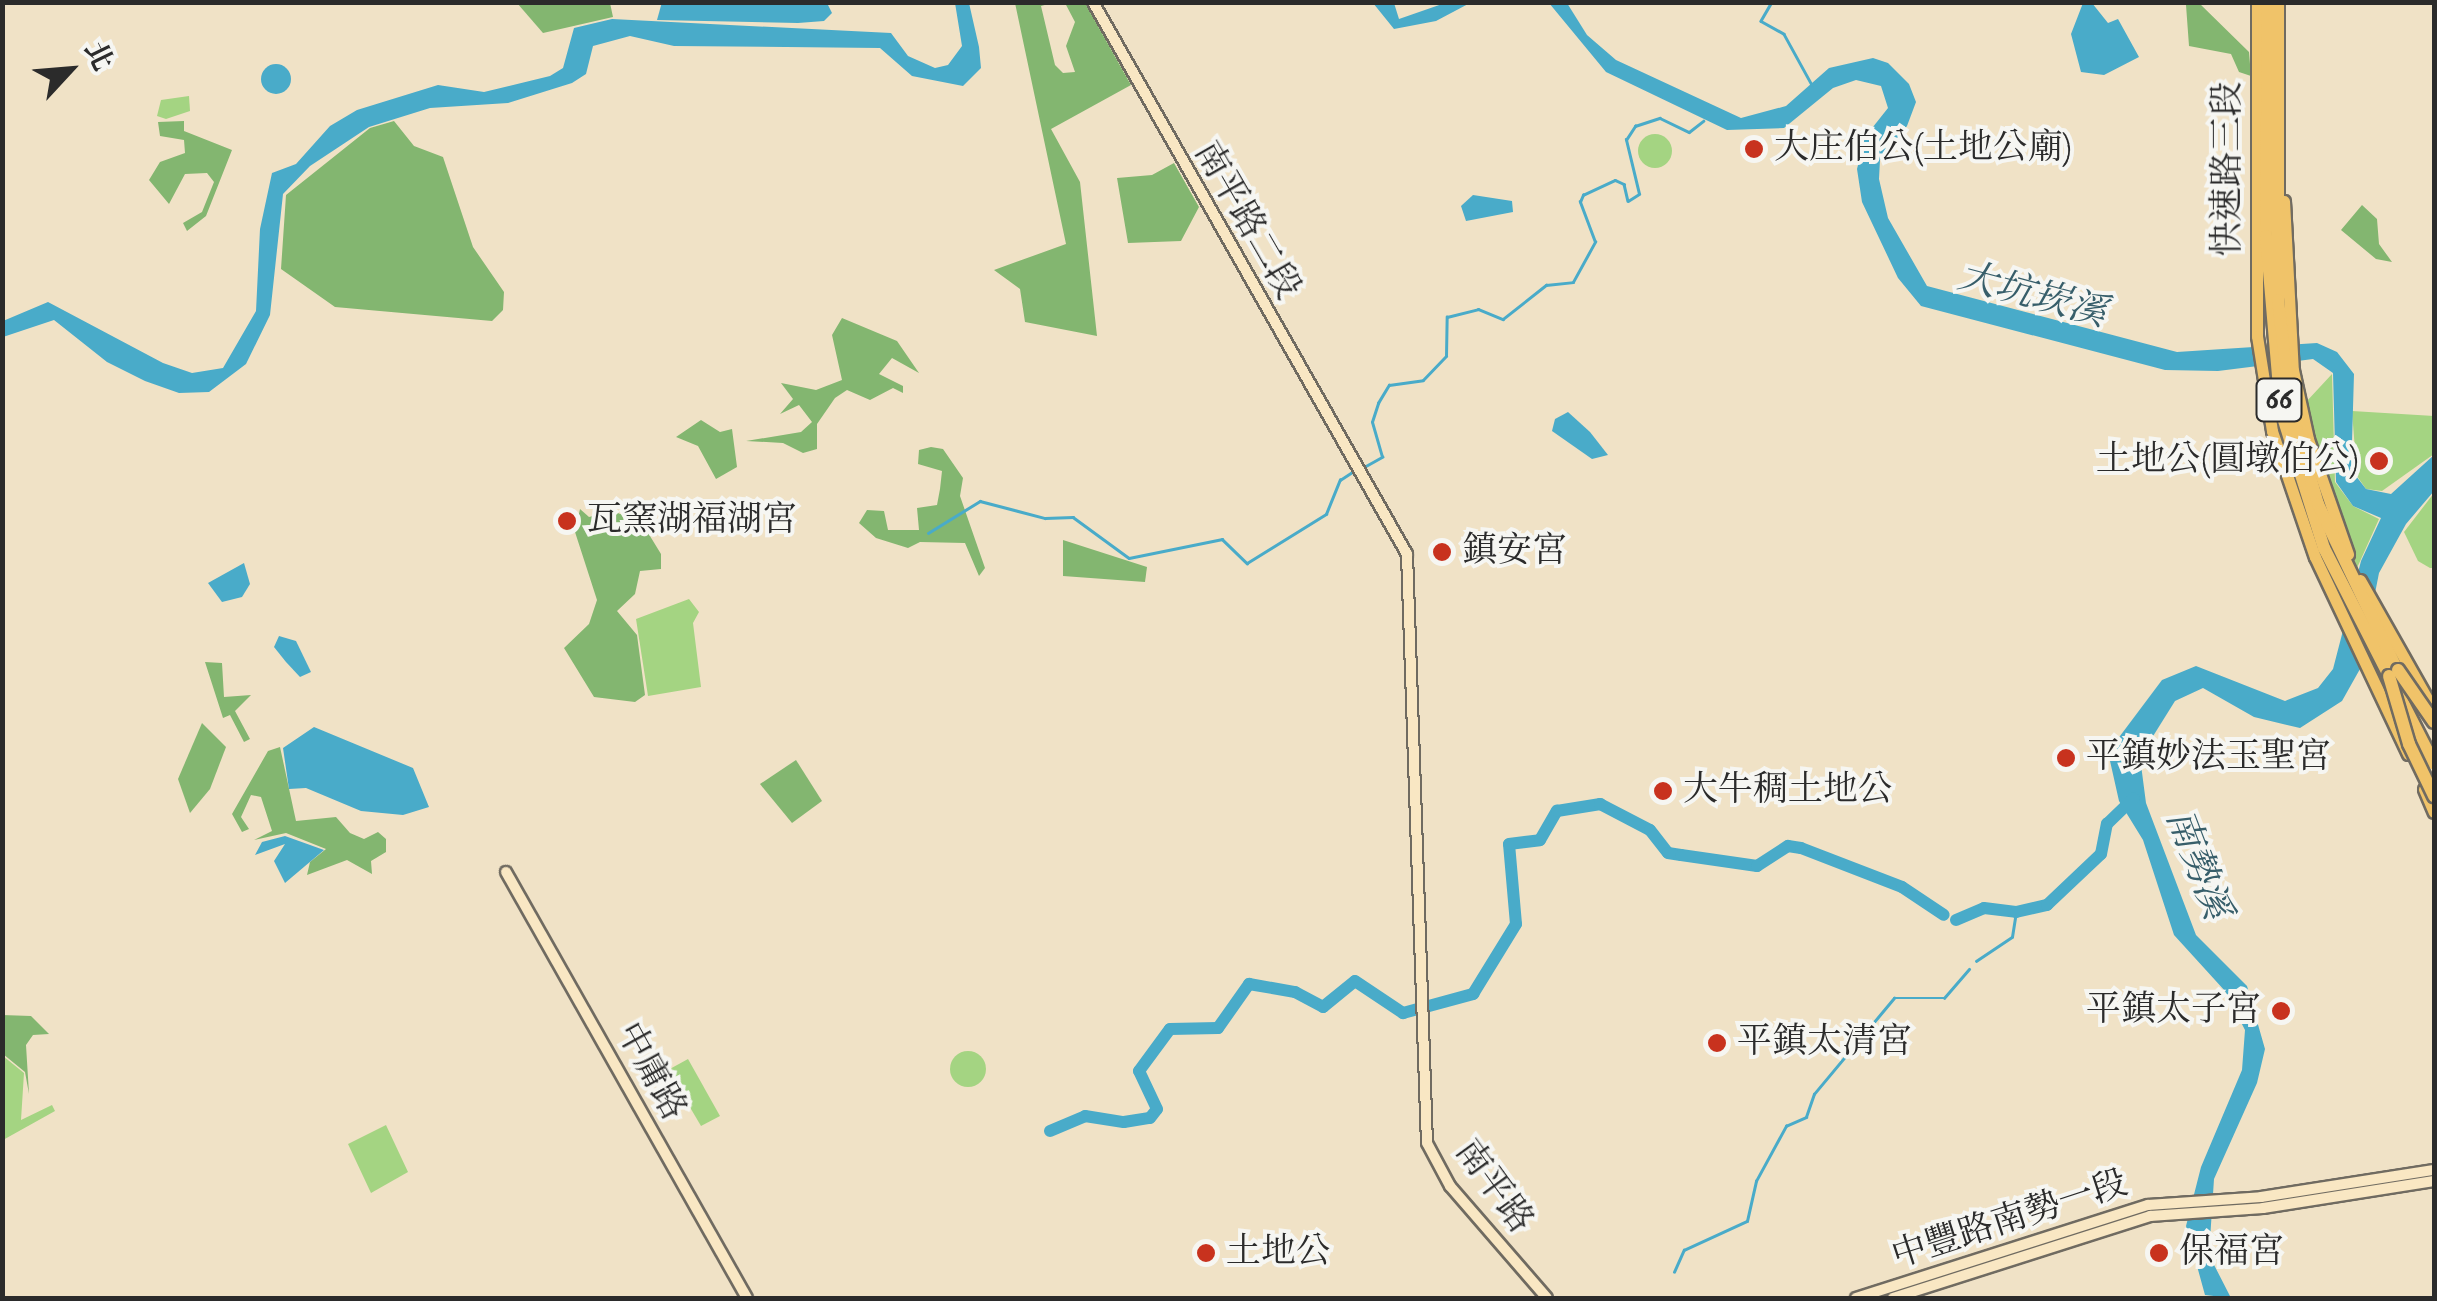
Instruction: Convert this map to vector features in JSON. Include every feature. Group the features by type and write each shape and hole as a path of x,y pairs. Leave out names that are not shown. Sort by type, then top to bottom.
{"highway":[{"name":"66","path":"2268,2 2266,236 2281,411 2324,548 2434,746"},
{"name":"66","path":"2281,2 2278,300 2288,396 2318,504 2434,764"},
{"path":"2393,673 2434,722"},
{"path":"2393,673 2409,744 2434,796"}],"main road":[{"name":"快速路三段","path":"2257,2 2260,366 2294,506 2382,690"},
{"name":"快速路三段","path":"2281,2 2292,370 2326,496 2355,570 2415,680"},
{"name":"66","path":"2415,680 2434,711"},
{"name":"66","path":"2382,690 2434,812"}],"street":[{"name":"南平路二段","path":"1093,2 1407,554 1418,983"},
{"path":"2415,680 2434,731"},
{"path":"2382,690 2434,780"},
{"name":"中庸路","path":"506,872 747,1298"},
{"name":"南平路","path":"1418,983 1427,1143 1439,1172 1547,1298"},
{"path":"2218,1206 2434,1170"},
{"path":"2218,1206 2434,1181"},
{"name":"中豐路南勢一段","path":"1893,1298 2148,1205 2218,1206"},
{"name":"中豐路南勢一段","path":"1856,1298 2088,1230"}],"green space":[{"path":"517,3 610,3 613,17 543,33"},
{"path":"1015,3 1052,3 1041,6 1055,65 1063,73 1075,72 1066,46 1075,22 1065,3 1085,3 1131,85 1051,129 1080,182 1097,336 1025,322 1020,289 994,270 1066,244"},
{"path":"2173,3 2199,3 2249,52 2251,76 2239,72 2231,54 2189,46 2186,5"},
{"path":"189,96 190,111 166,119 157,116 161,100"},
{"path":"184,121 184,131 232,150 206,216 187,231 183,223 202,212 214,182 207,173 185,174 169,204 149,180 160,162 185,153 184,140 160,136 158,122"},
{"path":"394,121 414,146 443,157 473,247 504,292 503,310 492,321 335,307 281,269 286,195 370,128"},
{"path":"1655,134 1667,139 1672,151 1667,163 1655,168 1643,163 1638,151 1643,139"},
{"path":"1174,163 1199,207 1181,241 1128,243 1117,178 1152,175"},
{"path":"2362,205 2377,219 2379,244 2392,262 2376,259 2341,230"},
{"path":"842,318 897,341 919,373 892,358 879,374 903,386 903,393 893,388 870,400 847,390 835,398 817,424 817,449 803,453 783,443 746,441 801,432 812,422 799,405 780,414 793,399 781,383 816,390 842,380 832,335"},
{"path":"2332,374 2335,482 2353,506 2379,519 2357,568 2312,438 2306,402"},
{"path":"2352,411 2434,416 2434,454 2382,491 2366,489 2357,476"},
{"path":"701,420 720,432 732,429 737,467 716,479 698,446 676,437"},
{"path":"943,449 963,478 960,496 985,568 979,576 965,543 920,542 908,548 876,538 859,523 867,510 884,511 888,530 919,530 917,508 937,505 940,489 942,471 918,464 919,450"},
{"path":"2434,493 2434,568 2430,568 2418,561 2404,532"},
{"path":"580,509 589,517 613,511 642,523 661,554 661,569 640,571 635,594 617,611 637,635 645,695 635,702 594,697 564,648 589,624 597,600 575,532"},
{"path":"1063,540 1147,567 1145,582 1063,576"},
{"path":"689,599 699,612 693,623 701,687 648,696 636,619"},
{"path":"205,662 222,663 224,697 251,695 235,711 250,739 244,742 230,715 223,718"},
{"path":"202,723 226,747 210,789 190,813 178,779"},
{"path":"280,747 296,821 336,817 350,833 364,839 378,832 386,839 386,852 371,861 372,874 347,860 307,875 310,862 326,849 286,833 254,840 272,831 261,797 251,795 241,817 249,829 242,832 232,814 268,751"},
{"path":"796,760 822,801 792,823 760,784"},
{"path":"2,1015 31,1016 49,1034 33,1035 26,1045 29,1094 25,1072 3,1054"},
{"path":"968,1051 981,1056 986,1069 981,1082 968,1087 955,1082 950,1069 955,1056"},
{"path":"3,1056 24,1073 21,1120 52,1105 55,1111 3,1140"},
{"path":"688,1059 720,1116 701,1126 668,1070"},
{"path":"386,1125 408,1172 371,1193 348,1144"}],"water":[{"path":"662,2 827,3 832,13 824,21 798,23 657,20"},
{"path":"955,3 969,3 979,47 981,68 963,86 912,76 880,48 674,46 630,36 593,46 586,74 572,83 508,103 430,108 369,127 310,166 283,194 270,315 246,364 209,392 179,393 145,381 107,362 54,320 3,337 3,321 48,302 163,363 192,373 223,368 256,311 260,229 272,173 296,164 330,126 357,110 438,85 484,92 550,76 563,68 574,28 612,19 891,33 908,56 935,68 948,65 962,46"},
{"path":"1373,3 1394,3 1399,19 1445,3 1470,3 1436,21 1394,29"},
{"path":"1549,3 1567,3 1587,35 1616,60 1741,118 1786,106 1829,68 1873,58 1888,63 1909,84 1916,102 1907,126 1880,160 1879,179 1888,218 1927,286 2177,352 2317,343 2337,352 2354,374 2352,442 2356,476 2366,489 2391,494 2434,455 2434,491 2406,524 2379,573 2360,669 2342,701 2300,728 2254,717 2203,688 2175,701 2140,757 2146,803 2196,935 2247,986 2265,1049 2257,1083 2214,1179 2209,1255 2231,1298 2205,1295 2186,1226 2201,1167 2242,1070 2245,1030 2225,991 2174,935 2143,840 2119,801 2108,752 2162,680 2196,666 2285,701 2318,688 2333,669 2361,561 2381,518 2353,506 2336,482 2333,373 2313,359 2218,371 2165,370 1921,306 1898,278 1862,202 1857,169 1865,137 1888,108 1881,86 1856,80 1833,88 1784,128 1727,130 1606,72"},
{"path":"2083,3 2092,3 2108,23 2118,19 2139,57 2104,75 2081,72 2071,34"},
{"path":"276,64 287,68 291,79 287,90 276,94 265,90 261,79 265,68"},
{"path":"1473,195 1512,201 1513,212 1466,221 1461,206"},
{"path":"1568,412 1608,455 1592,459 1552,431 1555,419"},
{"path":"244,563 250,584 242,597 222,602 208,583"},
{"path":"279,636 296,641 311,672 300,677 286,662 274,647"},
{"path":"314,727 413,768 429,807 403,815 361,811 306,788 289,789 283,748"},
{"path":"285,836 324,850 285,883 274,861 285,844 255,855 262,842"}],"waterway":[{"path":"1772,2 1761,21 1784,34 1812,85"},
{"path":"1364,467 1382,457 1372,422 1378,403 1389,385 1423,380 1446,356 1447,317 1478,309 1503,319 1546,285 1573,282 1595,242 1580,202 1583,195 1615,180 1624,184 1628,201 1639,194 1626,140 1635,126 1660,118 1689,132 1703,121"},
{"path":"928,533 980,501 1045,518 1073,517 1129,558 1222,539 1247,563 1326,514 1340,480 1357,469"},
{"path":"1956,920 1984,908 2016,912 2047,905 2101,854 2107,824 2134,798"},
{"path":"1050,1131 1085,1116 1124,1122 1150,1118 1157,1109 1139,1071 1170,1029 1218,1028 1249,984 1295,992 1323,1007 1355,981 1403,1013 1473,994 1516,924 1509,844 1540,840 1557,811 1600,804 1650,830 1668,853 1681,855 1757,866 1788,846 1801,848 1902,887 1944,915"},
{"path":"1976,961 2012,937 2016,912"},
{"path":"1674,1272 1684,1250 1747,1221 1756,1181 1786,1126 1806,1117 1814,1094 1894,998 1944,998 1969,969"}],"place":[{"name":"大庄伯公(土地公廟)","path":"1754,149"},
{"name":"土地公(圓墩伯公)","path":"2379,461"},
{"name":"瓦窯湖福湖宮","path":"567,521"},
{"name":"鎮安宮","path":"1442,552"},
{"name":"平鎮妙法玉聖宮","path":"2066,758"},
{"name":"大牛稠土地公","path":"1663,791"},
{"name":"平鎮太子宮","path":"2281,1011"},
{"name":"平鎮太清宮","path":"1717,1043"},
{"name":"土地公","path":"1206,1253"},
{"name":"保福宮","path":"2159,1253"}],"water label":[{"name":"大坑崁溪","path":"2032,297"},
{"name":"南勢溪","path":"2196,865"}]}
